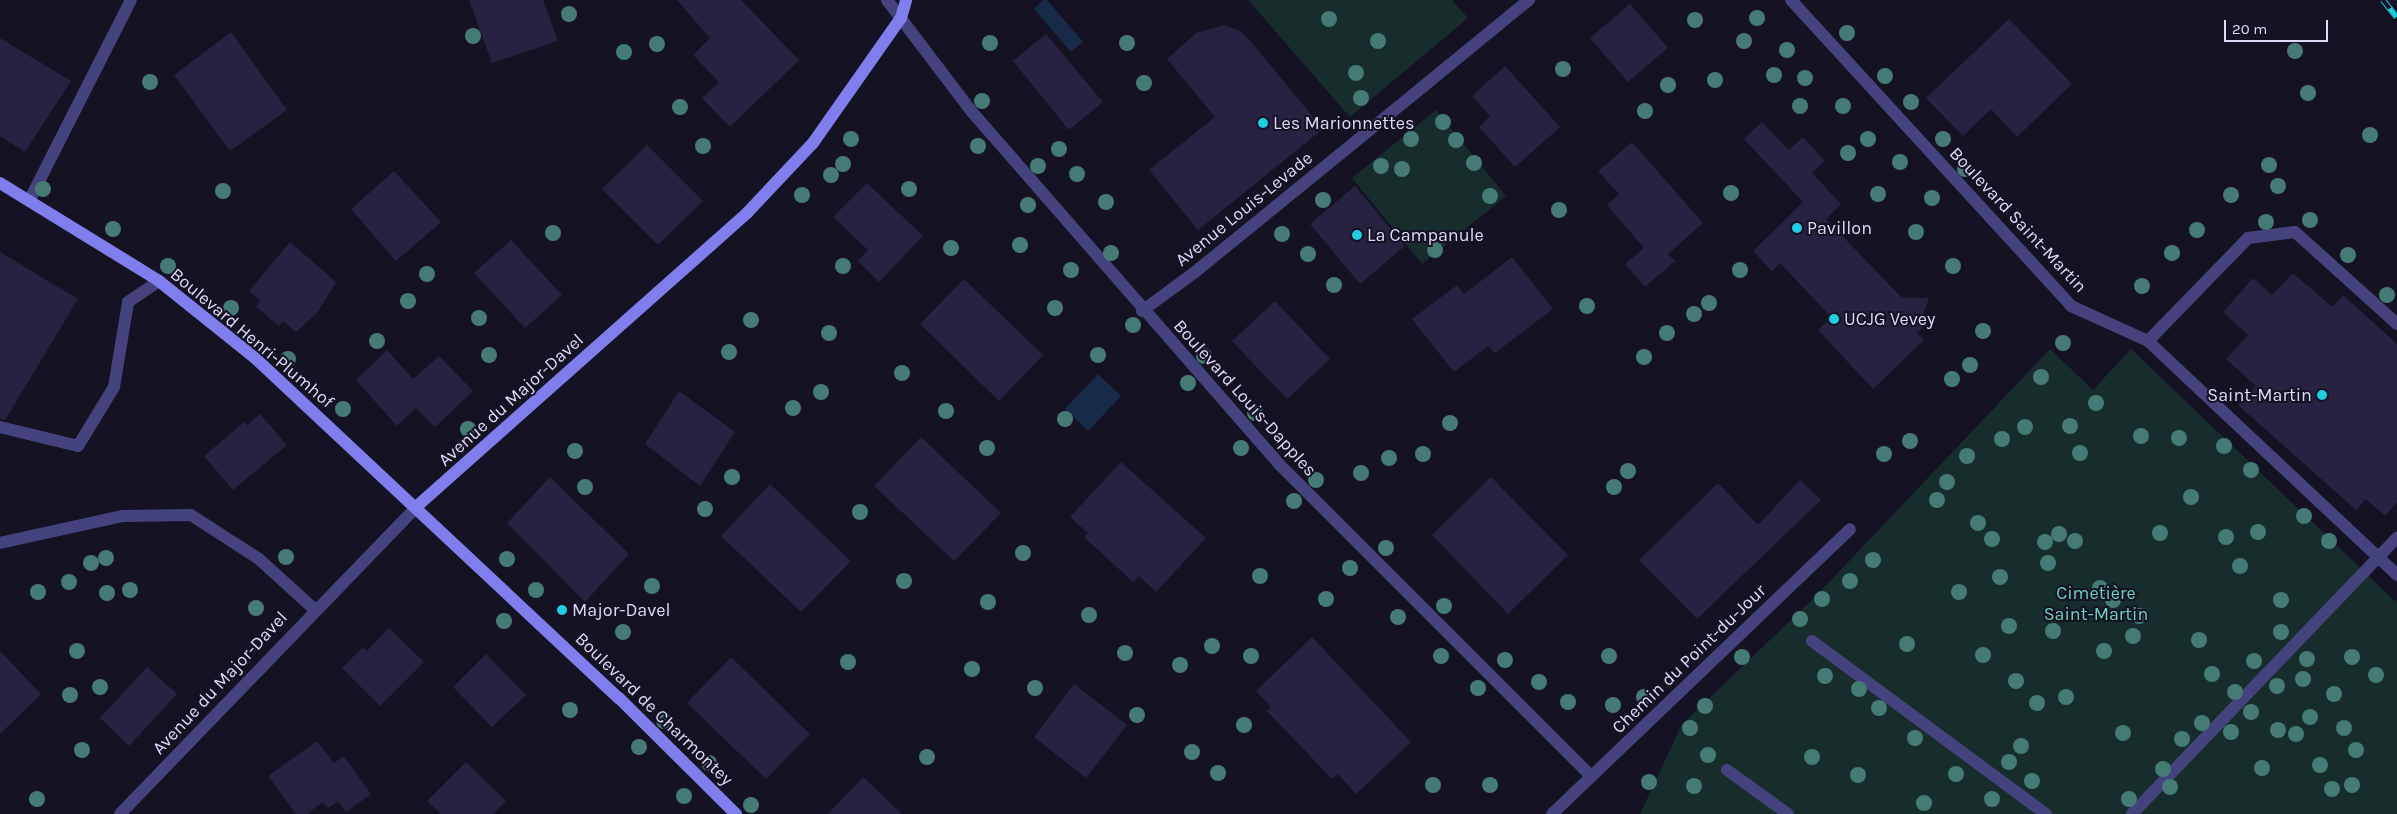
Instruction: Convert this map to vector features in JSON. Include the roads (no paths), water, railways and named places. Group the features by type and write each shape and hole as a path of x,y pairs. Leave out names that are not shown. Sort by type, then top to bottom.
{"street":[{"path":"30,201 131,0"},
{"name":"Boulevard Louis-Dapples","path":"887,0 972,112 1142,311 1280,464 1591,776"},
{"name":"Avenue du Major-Davel","path":"120,814 314,609 416,507 665,289 747,213 813,143 901,18 906,0"},
{"name":"Avenue Louis-Levade","path":"1142,311 1195,272 1529,0"},
{"name":"Boulevard Saint-Martin","path":"1791,0 2071,306 2148,341 2397,575"},
{"name":"Boulevard Henri-Plumhof","path":"0,183 159,281 254,357 416,507"},
{"path":"2148,341 2248,238 2295,232 2397,324"},
{"path":"0,427 78,446 114,387 128,302 159,281"},
{"name":"Boulevard de Charmontey","path":"416,507 736,814"},
{"path":"0,543 123,516 190,515 259,559 314,609"},
{"name":"Chemin du Point-du-Jour","path":"1552,814 1850,529"},
{"path":"2132,814 2397,538"},
{"path":"1812,641 2046,814"},
{"path":"1727,770 1788,814"}],"water":[{"path":"1043,0 1047,0 1083,42 1071,52 1034,9"},
{"path":"1098,374 1121,396 1088,431 1065,409"}],"railway":[{"path":"2383,0 2397,17"}],"place":[{"name":"Les Marionnettes","path":"1263,123"},
{"name":"Pavillon","path":"1797,228"},
{"name":"La Campanule","path":"1357,235"},
{"name":"UCJG Vevey","path":"1834,319"},
{"name":"Saint-Martin","path":"2322,395"},
{"name":"Major-Davel","path":"562,610"}],"park label":[{"name":"Cimetière Saint-Martin","path":"2096,604"}]}
